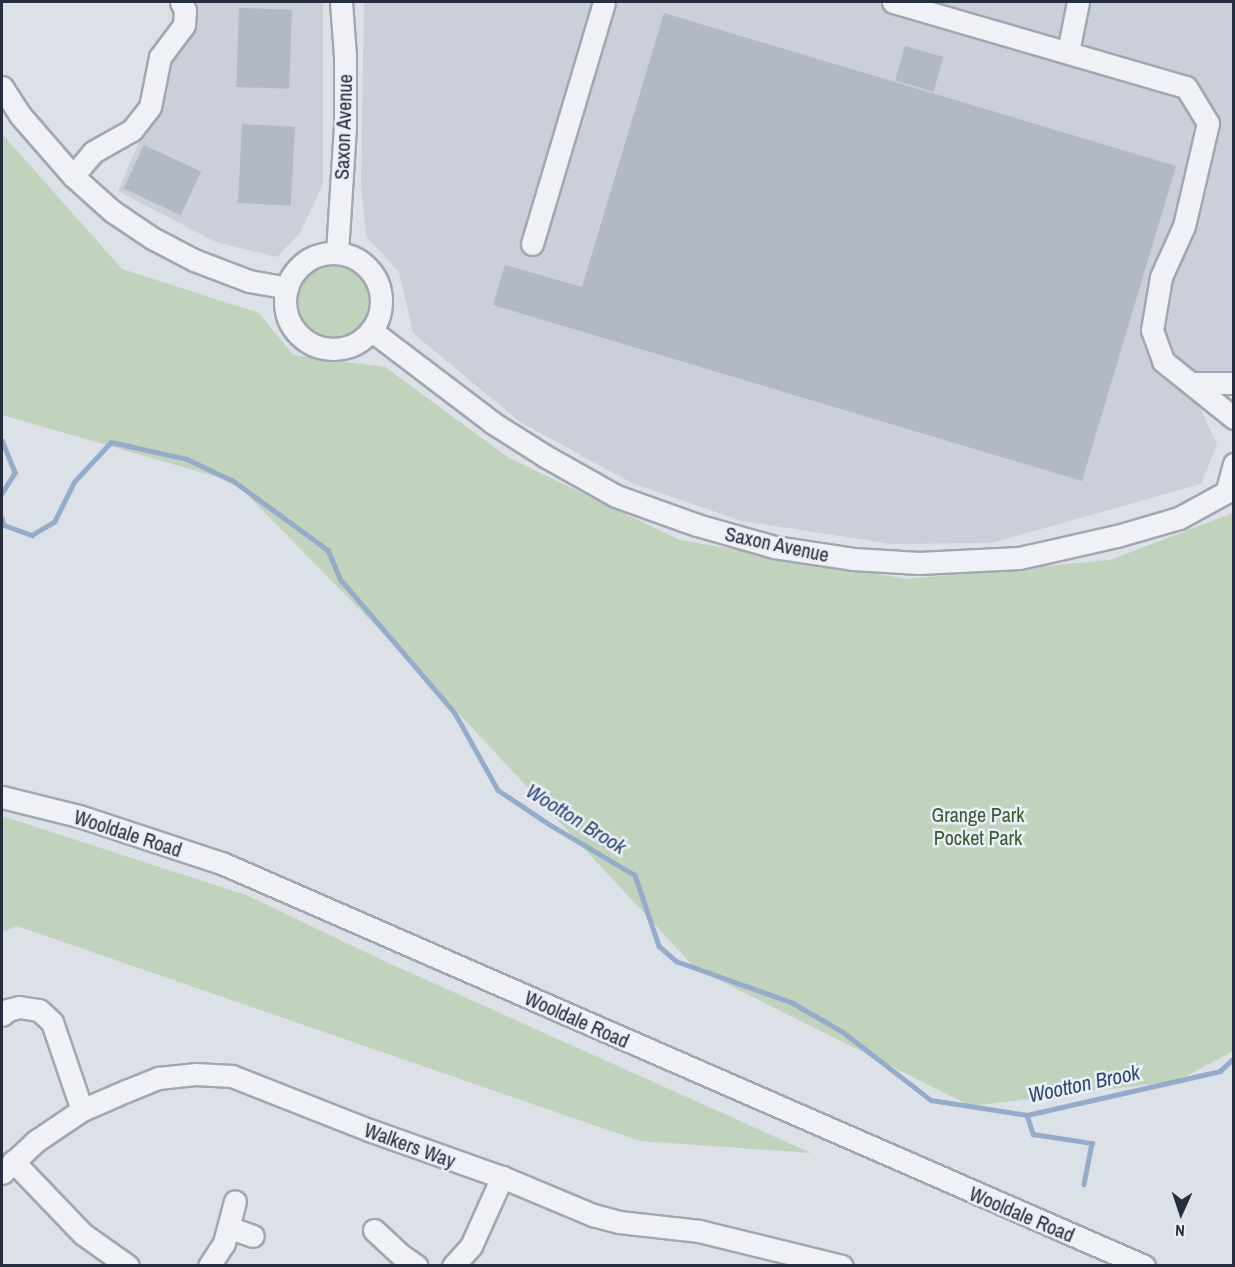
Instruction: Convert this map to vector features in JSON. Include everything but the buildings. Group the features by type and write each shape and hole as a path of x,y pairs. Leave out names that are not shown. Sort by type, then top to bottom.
{"street":[{"path":"73,176 101,146 132,130 150,106 160,57 184,25 185,10 181,2"},
{"name":"Saxon Avenue","path":"337,253 345,125 345,56 341,2"},
{"path":"532,244 604,2"},
{"path":"893,2 1186,87 1208,123 1184,226 1161,277 1152,330 1163,361 1233,418"},
{"path":"1068,52 1078,2"},
{"path":"2,87 20,115 73,176 112,211 152,238 194,260 249,281 286,288"},
{"path":"337,253 356,258 369,268 380,288 380,316 372,331 353,345 335,349 318,347 297,333 288,318 285,302 286,288 297,269 310,258 337,253"},
{"name":"Saxon Avenue","path":"372,331 493,423 544,456 616,496 697,525 774,548 853,559 919,563 1019,558 1117,536 1179,518 1230,489 1233,464"},
{"path":"1192,383 1233,383"},
{"name":"Wooldale Road","path":"2,796 79,816 224,864 1144,1266"},
{"path":"2,1015 8,1010 39,1010 52,1022 82,1110"},
{"name":"Walkers Way","path":"7,1167 36,1141 82,1110 158,1078 195,1074 240,1077 369,1130 502,1178 593,1215 619,1222 699,1231 809,1261 842,1266"},
{"path":"7,1167 82,1234 128,1266"},
{"path":"453,1266 471,1246 502,1178"},
{"path":"209,1266 224,1243 235,1201"},
{"path":"230,1227 253,1236"},
{"path":"374,1230 400,1255 417,1266"}],"shaded area":[{"path":"199,2 323,2 323,184 300,233 277,257 216,242 118,191"},
{"path":"364,2 1233,2 1233,371 1202,377 1198,403 1217,445 1201,484 991,543 892,544 742,521 634,484 520,422 413,333 399,272 366,236 361,185"}],"green space":[{"name":"Grange Park Pocket Park","path":"2,134 122,269 259,313 293,355 385,367 509,458 680,540 907,579 1110,560 1233,513 1233,1051 1177,1081 971,1106 695,968 414,665 235,482 2,415"},
{"path":"340,265 359,275 367,287 369,301 367,315 359,327 347,335 326,337 307,327 299,315 297,294 307,275 319,267"},
{"path":"2,816 246,895 382,960 811,1153 640,1141 17,926 2,932"}],"waterway":[{"name":"Wootton Brook","path":"2,440 15,473 2,494"},
{"name":"Wootton Brook","path":"2,518 4,525 32,535 54,522 74,482 111,442 187,459 235,482 328,550 341,580 455,713 498,790 552,826 635,875 659,946 676,961 793,1003 843,1032 931,1100 1027,1115 1220,1071 1234,1058"},
{"path":"1027,1115 1033,1134 1092,1143 1084,1184"}]}
